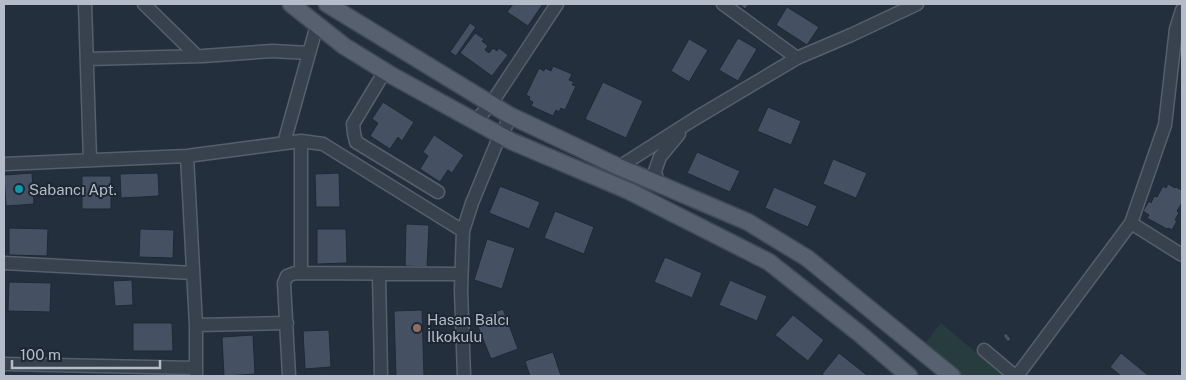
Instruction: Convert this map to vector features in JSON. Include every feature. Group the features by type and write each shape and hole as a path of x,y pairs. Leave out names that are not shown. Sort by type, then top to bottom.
{"main road":[{"path":"291,4 344,46 384,71 511,141 629,191 769,262 910,376"},
{"path":"327,4 509,115 619,167 748,222 807,258 952,376"}],"street":[{"path":"84,4 90,160"},
{"path":"144,4 197,56"},
{"path":"478,123 479,117 491,104 557,4"},
{"path":"723,4 797,58"},
{"path":"619,167 696,118 797,58 917,4"},
{"path":"984,350 1016,376 1131,223 1165,125 1182,10"},
{"path":"284,143 317,25"},
{"path":"87,60 272,51 309,53"},
{"path":"384,71 354,124 356,142 438,192"},
{"path":"464,376 461,290 462,231 509,115"},
{"path":"658,184 655,171 660,157 674,139 696,118"},
{"path":"301,141 301,273"},
{"path":"4,164 187,156 301,141 323,144 462,231"},
{"path":"4,364 196,372 196,325 187,156"},
{"path":"1131,223 1182,255"},
{"path":"4,263 193,274"},
{"path":"290,376 284,283 287,276 295,273 461,274"},
{"path":"379,274 381,376"},
{"path":"196,325 286,323"}],"green space":[{"path":"941,323 1004,376 962,376 924,345"}],"building":[{"path":"513,4 543,4 528,26 507,12"},
{"path":"739,4 749,4 745,9"},
{"path":"787,7 819,27 807,45 776,25"},
{"path":"470,23 476,27 456,56 450,52"},
{"path":"475,33 484,39 482,41 488,46 485,50 489,53 493,48 497,51 499,48 508,55 492,76 460,53"},
{"path":"738,38 757,49 738,81 719,70"},
{"path":"689,39 708,50 689,82 671,71"},
{"path":"553,66 572,74 569,80 574,82 572,85 576,86 565,110 561,108 559,112 556,110 553,116 531,106 533,102 526,95 539,68 544,71 545,68 551,71"},
{"path":"603,82 643,101 626,138 585,119"},
{"path":"383,102 414,122 402,141 398,137 390,149 370,136 378,123 372,119"},
{"path":"768,107 801,121 791,145 757,131"},
{"path":"434,135 464,155 452,173 448,170 440,182 420,169 428,156 423,152"},
{"path":"697,152 740,171 730,192 687,173"},
{"path":"833,159 867,173 856,198 823,184"},
{"name":"Sabancı Apt.","path":"32,173 34,204 6,206 4,175"},
{"path":"158,173 159,196 121,198 120,174"},
{"path":"339,173 340,207 316,207 315,174"},
{"path":"82,176 111,176 111,209 82,209"},
{"path":"1168,184 1182,190 1182,203 1177,211 1179,213 1175,220 1177,221 1172,230 1147,218 1149,215 1143,211 1149,201 1151,203 1154,196 1157,197 1163,186 1166,188"},
{"path":"500,186 540,202 529,229 489,213"},
{"path":"774,187 817,206 808,227 765,208"},
{"path":"555,211 594,227 584,254 544,238"},
{"path":"406,224 429,225 427,267 405,266"},
{"path":"9,228 48,229 47,256 9,255"},
{"path":"140,229 174,230 173,258 139,257"},
{"path":"317,229 346,229 347,263 317,264"},
{"path":"487,239 515,248 502,289 474,280"},
{"path":"665,257 702,273 692,298 654,282"},
{"path":"132,280 133,305 115,306 113,281"},
{"path":"730,280 767,296 757,321 719,305"},
{"path":"9,282 51,283 50,312 8,311"},
{"path":"503,309 518,349 491,359 475,319"},
{"path":"422,310 424,376 396,376 394,311"},
{"path":"793,315 824,340 808,361 775,335"},
{"path":"133,323 172,323 173,351 133,351"},
{"path":"329,330 331,367 305,369 303,331"},
{"path":"1006,333 1011,339 1008,342 1003,336"},
{"path":"253,335 255,374 224,376 222,337"},
{"path":"553,352 561,376 530,376 525,361"},
{"path":"839,353 868,376 825,376 822,374"},
{"path":"1121,353 1149,376 1121,376 1110,367"}],"place":[{"name":"Sabancı Apt.","path":"19,189"},
{"name":"Hasan Balcı İlkokulu","path":"417,328"}]}
